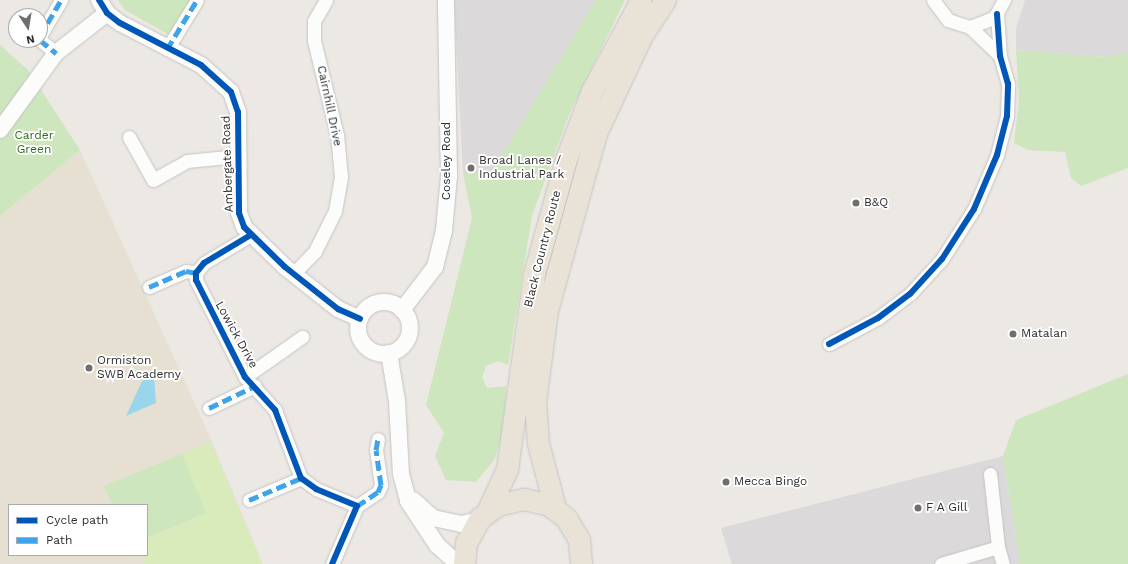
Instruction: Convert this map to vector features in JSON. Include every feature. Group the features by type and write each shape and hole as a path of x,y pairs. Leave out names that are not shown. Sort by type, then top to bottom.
{"highway":[{"name":"Black Country Route","path":"464,564 466,543 483,516 507,470 524,328 534,274 558,187 592,91 641,0"},
{"name":"Black Country Route","path":"555,508 538,443 535,402 548,310 596,133 642,35 665,0"},
{"path":"483,516 519,499 538,501 555,508 577,534 581,564"}],"street":[{"path":"48,23 61,0"},
{"path":"167,49 197,0"},
{"name":"Cairnhill Drive","path":"293,274 315,251 335,211 341,178 337,135 314,41 314,21 326,0"},
{"name":"Coseley Road","path":"402,310 435,267 444,230 449,176 446,0"},
{"path":"933,0 948,20 970,27 1000,56"},
{"path":"970,27 982,25 997,14 1004,0"},
{"path":"0,130 56,52 103,7"},
{"name":"Ambergate Road","path":"103,7 167,49 213,74 231,92 238,112 239,213 249,236 293,274 338,309 360,319"},
{"path":"829,344 878,318 910,294 942,259 974,209 997,155 1006,116 1008,84 1000,56 997,14"},
{"path":"48,47 56,52"},
{"path":"129,137 153,180 187,161 238,156"},
{"path":"148,287 186,271 196,273 204,263 249,236"},
{"name":"Lowick Drive","path":"196,273 197,285 245,377 255,386 275,410 301,478"},
{"path":"382,302 402,310 409,332 400,348 389,353 378,353 364,345 358,329 360,319 366,309 382,302"},
{"name":"Lowick Drive","path":"245,377 302,337"},
{"path":"389,353 406,491 425,530 458,564"},
{"name":"Lowick Drive","path":"209,408 255,386"},
{"path":"332,564 357,506 378,492 381,485 376,450 378,439"},
{"path":"990,474 998,548 1003,564"},
{"path":"249,500 301,478 316,489 357,506"},
{"path":"406,491 433,518 461,524 483,516"},
{"path":"941,564 998,548"}],"shaded area":[{"path":"454,0 596,0 491,173 463,173"},
{"path":"1025,0 1128,0 1128,53 1105,57 1016,50 1016,28"},
{"name":"Ormiston SWB Academy","path":"80,150 210,437 263,564 0,564 0,216"},
{"path":"1003,456 1020,564 732,564 721,528"}],"green space":[{"path":"118,0 191,0 171,36 125,10"},
{"path":"596,0 625,0 569,115 532,216 508,365 498,361 486,366 482,377 487,388 506,386 505,429 494,460 476,482 446,480 435,456 444,433 426,405 472,218 463,173 491,173"},
{"name":"Carder Green","path":"0,45 28,70 80,150 0,216"},
{"path":"1016,50 1105,57 1128,53 1128,168 1081,186 1071,178 1065,152 1028,150 1014,143 1019,101"},
{"path":"1128,374 1128,564 1020,564 1003,456 1016,420"},
{"path":"211,442 262,564 144,564 141,556 148,556 148,538 206,513 182,454"},
{"path":"182,454 206,513 148,538 148,504 112,504 104,486"}],"water":[{"path":"154,377 156,403 126,416 142,381"}],"marked path":[{"path":"48,22 61,0"},
{"path":"167,49 197,0"},
{"path":"48,46 56,53"},
{"path":"149,287 186,271 196,273"},
{"path":"209,408 255,386"},
{"path":"357,506 378,492 381,485 376,450 378,439"},
{"path":"249,500 301,478"}],"cycle path":[{"path":"99,0 107,13 120,23 201,65 231,92 238,112 239,213 244,227 285,267 338,309 360,319"},
{"path":"829,344 878,318 910,294 942,259 974,209 997,155 1007,116 1008,84 1000,56 997,14"},
{"path":"249,236 204,263 196,273 196,280 245,377 275,410 301,478 316,489 357,506 332,564"}],"place":[{"name":"Broad Lanes / Industrial Park","path":"471,168"},
{"name":"B&Q","path":"856,203"},
{"name":"Matalan","path":"1013,334"},
{"name":"Ormiston SWB Academy","path":"89,368"},
{"name":"Mecca Bingo","path":"726,482"},
{"name":"F A Gill","path":"918,508"}]}
